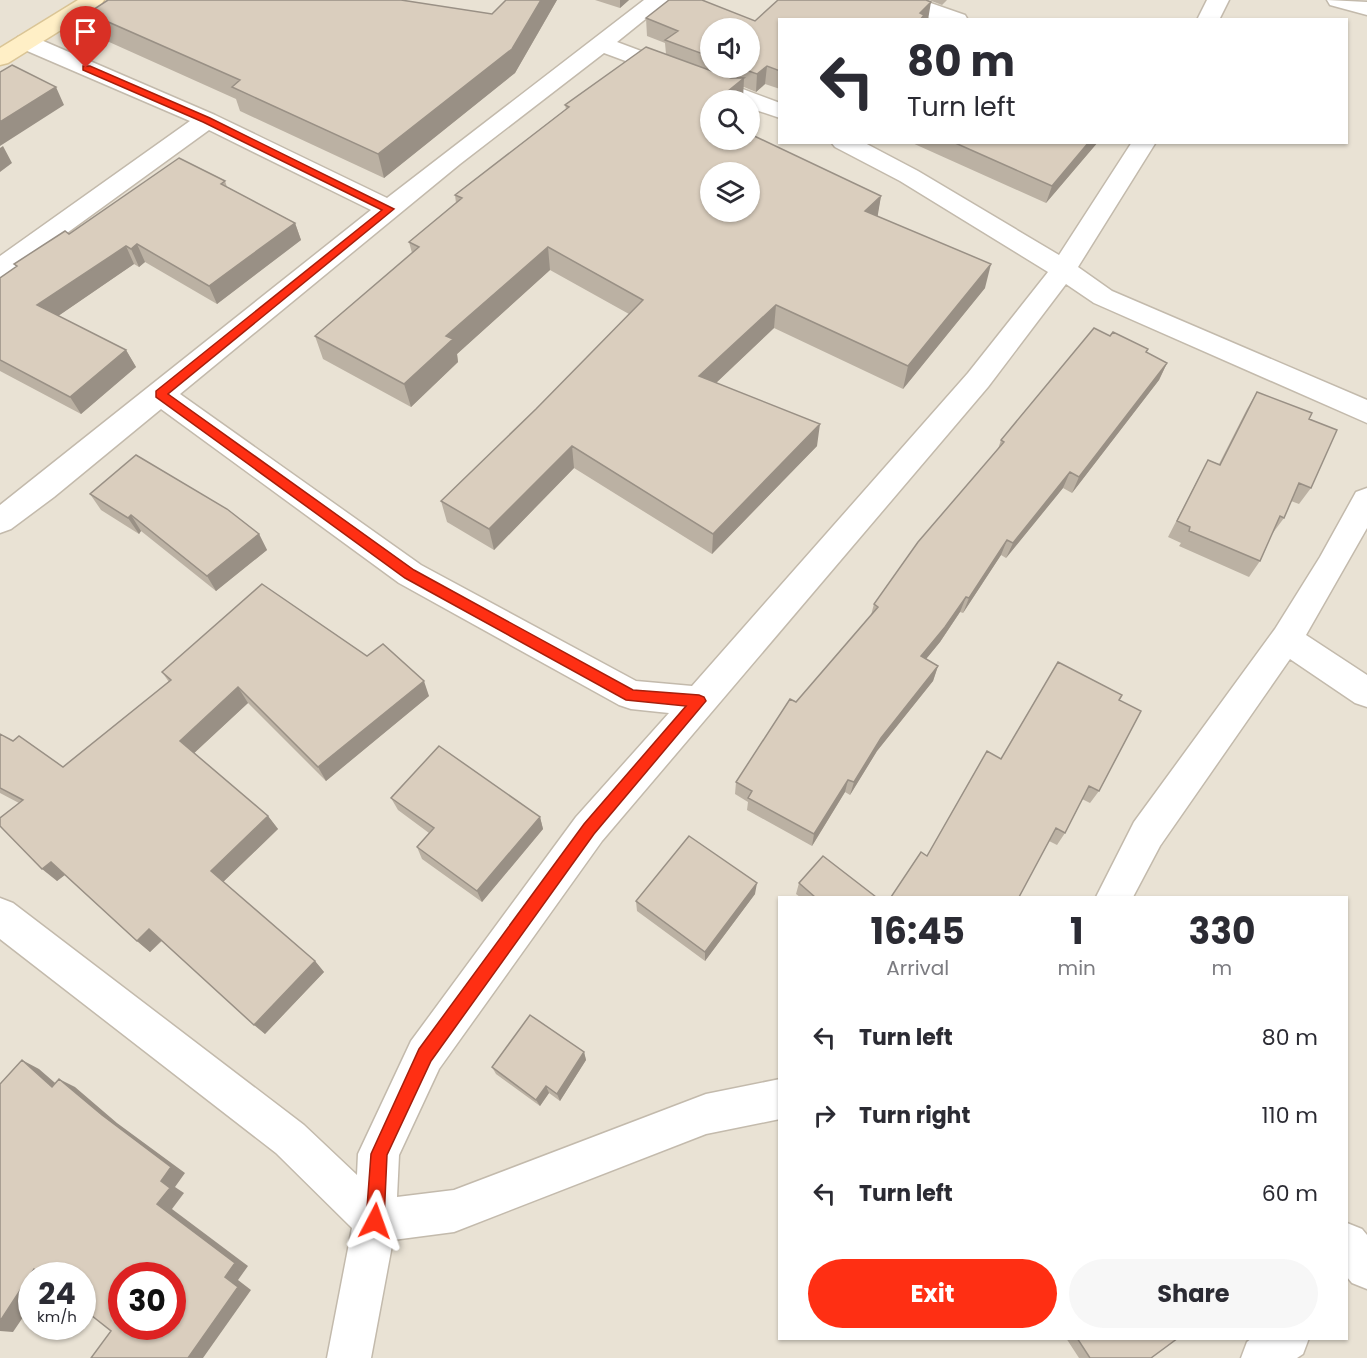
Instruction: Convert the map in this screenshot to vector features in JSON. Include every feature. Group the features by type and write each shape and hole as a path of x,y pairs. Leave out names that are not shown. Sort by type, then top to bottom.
{"main road":[{"path":"0,58 93,0"}],"street":[{"path":"0,521 389,209 658,0"},
{"path":"902,0 952,18"},
{"path":"1209,18 1218,0"},
{"path":"1338,0 1367,9"},
{"path":"26,42 207,120 389,209"},
{"path":"601,44 778,110"},
{"path":"0,269 207,120"},
{"path":"847,144 909,176 1103,297 1367,412"},
{"path":"349,1358 375,1221 379,1154 425,1055 589,829 978,380 1063,270 1143,144"},
{"path":"160,394 410,574 631,695 699,701"},
{"path":"1115,896 1147,834 1286,639 1331,566 1367,500"},
{"path":"1286,639 1367,693"},
{"path":"0,916 290,1139 375,1221"},
{"path":"375,1221 454,1211 706,1114 778,1099"},
{"path":"1348,1245 1367,1269 1348,1286"},
{"path":"1263,1358 1285,1340"}],"shaded area":[{"path":"0,0 1367,0 1367,1358 0,1358"}],"building":[{"path":"108,0 401,0 492,14 506,0 541,0 512,49 378,154 232,87 240,80 88,13"},
{"path":"669,0 702,0 747,18 700,18 700,53 665,40 678,31 646,18"},
{"path":"778,0 926,0 931,2 920,13 924,15 922,18 778,18 778,70 767,66 760,72 758,18"},
{"path":"646,47 700,67 700,78 744,78 729,90 700,90 700,150 760,150 760,139 881,196 865,211 991,264 908,366 776,305 699,376 820,424 713,534 572,446 489,529 441,501 643,300 548,247 446,336 453,339 404,384 315,336 419,247 409,242 462,198 455,195 569,107 565,105"},
{"path":"12,65 56,87 0,122 0,72"},
{"path":"958,144 1087,144 1052,186"},
{"path":"179,158 225,181 221,184 295,223 209,286 137,244 131,249 126,246 37,305 126,350 70,397 0,360 0,278 17,266 14,264 65,231 69,234"},
{"path":"1094,328 1110,336 1113,332 1148,349 1146,352 1167,363 1079,477 1070,472 1013,543 1007,540 969,598 966,597 921,656 938,666 881,738 854,782 848,780 814,834 748,798 752,791 736,782 790,699 796,702 878,607 874,604 918,542 1004,442 1001,440"},
{"path":"1257,392 1312,413 1309,419 1337,430 1311,488 1299,483 1284,518 1280,516 1260,561 1189,531 1190,527 1177,521 1208,460 1220,465"},
{"path":"136,455 227,509 259,534 207,576 131,515 128,518 90,494"},
{"path":"262,584 367,656 383,644 424,681 318,767 238,687 180,741 268,816 211,871 315,961 254,1025 149,929 137,941 51,862 42,869 0,826 0,818 23,800 0,788 0,734 13,741 19,736 63,767 171,680 162,672"},
{"path":"1058,662 1122,695 1119,700 1141,711 1099,791 1089,786 1065,833 1056,828 1020,896 892,896 921,852 927,856 987,751 1001,759"},
{"path":"439,746 540,817 477,891 417,847 434,828 391,798"},
{"path":"689,836 757,883 705,952 636,901"},
{"path":"823,856 875,896 814,896 799,883"},
{"path":"530,1015 584,1052 557,1094 546,1086 536,1100 492,1067"},
{"path":"22,1060 52,1087 59,1079 171,1167 161,1181 170,1188 157,1204 235,1263 225,1277 238,1287 188,1358 91,1358 108,1335 108,1340 186,1340 186,1262 108,1262 108,1329 96,1319 96,1262 18,1262 18,1293 0,1321 0,1084"},
{"path":"1078,1340 1175,1340 1151,1358 1090,1358"}],"route":[{"path":"86,68 207,120 389,209 160,394 410,574 631,695 699,701 589,829 425,1055 379,1154 375,1221"}]}
